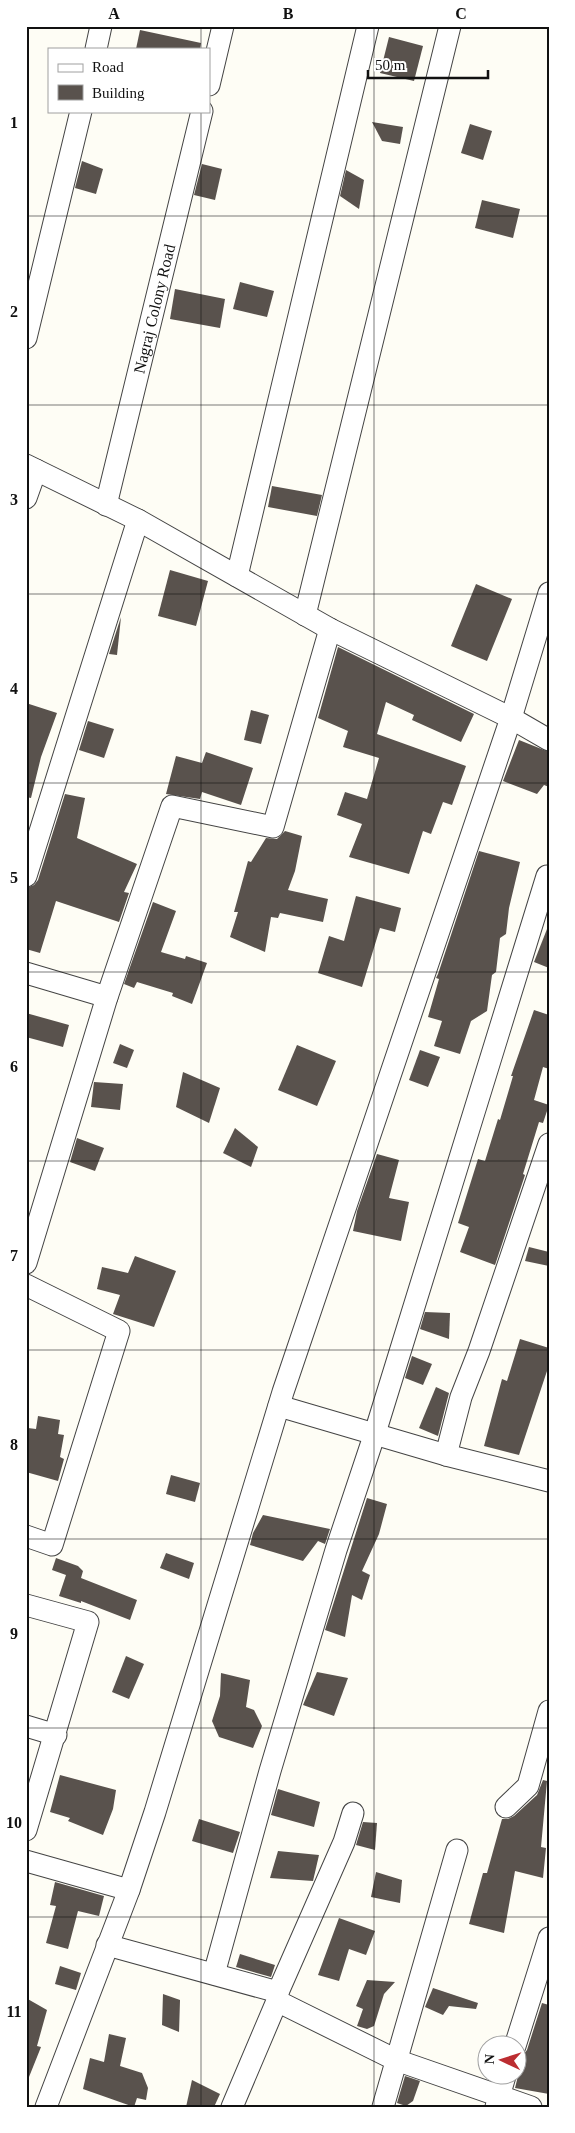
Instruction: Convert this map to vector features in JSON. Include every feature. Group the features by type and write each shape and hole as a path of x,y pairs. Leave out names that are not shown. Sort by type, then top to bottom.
{"street":[{"path":"96,48 101,26"},
{"path":"210,81 223,26"},
{"path":"237,576 368,26"},
{"path":"305,614 450,26"},
{"path":"26,338 81,112"},
{"name":"Nagraj Colony Road","path":"106,505 202,112"},
{"path":"26,498 31,467 138,520 330,629 511,718 549,740"},
{"path":"26,876 138,520"},
{"path":"46,2107 129,1890 155,1812 279,1406 511,718 549,593"},
{"path":"26,1263 107,997 172,806 272,827 330,629"},
{"path":"214,1974 270,1770 327,1577 375,1433 547,876"},
{"path":"26,973 107,997"},
{"path":"446,1455 461,1398 479,1351 549,1144"},
{"path":"26,1285 119,1331 52,1546 26,1536"},
{"path":"279,1406 446,1455 549,1481"},
{"path":"26,1605 88,1622 56,1735 26,1830"},
{"path":"506,1807 528,1786 549,1711"},
{"path":"26,1726 56,1735"},
{"path":"232,2107 344,1842 353,1813"},
{"path":"383,2107 458,1850"},
{"path":"26,1861 129,1890"},
{"path":"518,2036 549,1938"},
{"path":"108,1945 214,1974 277,1997 396,2060 499,2093 531,2107"}],"building":[{"path":"140,30 201,43 200,48 136,48"},
{"path":"389,37 423,46 414,81 380,73"},
{"path":"372,122 403,127 400,144 382,141"},
{"path":"470,124 492,131 483,160 461,153"},
{"path":"82,161 103,169 96,194 75,188"},
{"path":"202,164 222,169 215,200 194,195"},
{"path":"346,170 364,180 359,209 340,196"},
{"path":"482,200 520,209 513,238 475,228"},
{"path":"240,282 274,291 267,317 233,309"},
{"path":"175,289 225,299 220,328 170,319"},
{"path":"272,486 322,495 317,516 268,507"},
{"path":"170,570 208,581 196,626 158,616"},
{"path":"476,584 512,599 487,661 451,646"},
{"path":"121,617 117,655 109,654"},
{"path":"338,647 474,714 461,742 412,720 414,715 386,702 377,734 466,766 452,805 443,802 431,834 423,831 409,874 349,857 362,824 337,815 345,792 367,799 379,758 343,747 348,731 318,718"},
{"path":"26,703 57,713 41,757 31,798 26,797"},
{"path":"251,710 269,715 261,744 244,740"},
{"path":"88,721 114,729 104,758 79,750"},
{"path":"519,740 549,752 549,787 544,785 537,794 503,781"},
{"path":"206,752 253,768 241,805 202,792 200,799 166,794 176,756 202,763"},
{"path":"65,794 85,798 77,838 137,864 124,892 129,893 119,922 56,901 40,953 26,949 26,888 34,885 38,880"},
{"path":"285,831 302,836 295,871 288,890 328,899 323,922 280,913 278,918 271,917 265,952 230,937 238,912 234,912 248,861 251,862 266,838 277,839"},
{"path":"479,851 520,862 509,908 506,934 500,938 496,972 492,975 487,1011 471,1021 460,1054 434,1046 442,1021 428,1017 439,979 436,978"},
{"path":"356,896 401,908 395,932 380,928 362,987 318,973 329,936 344,941"},
{"path":"153,902 176,911 161,952 185,959 186,956 207,963 192,1004 172,996 173,993 137,982 134,988 124,984"},
{"path":"549,924 549,968 534,962"},
{"path":"534,1010 549,1015 549,1069 543,1067 534,1100 549,1105 543,1123 539,1122 523,1174 525,1175 495,1265 460,1252 469,1227 458,1223 478,1159 485,1161 498,1119 500,1120 513,1076 511,1076"},
{"path":"26,1013 69,1025 63,1047 26,1037"},
{"path":"120,1044 134,1050 127,1068 113,1063"},
{"path":"297,1045 336,1061 317,1106 278,1090"},
{"path":"420,1050 440,1057 428,1087 409,1080"},
{"path":"183,1072 220,1088 209,1123 176,1107"},
{"path":"94,1082 123,1084 120,1110 91,1107"},
{"path":"235,1128 258,1147 251,1167 223,1153"},
{"path":"77,1138 104,1148 95,1171 70,1162"},
{"path":"377,1154 399,1160 389,1198 409,1202 401,1241 353,1231 357,1211"},
{"path":"529,1247 549,1252 549,1266 525,1261"},
{"path":"135,1256 176,1271 154,1327 113,1314 120,1295 97,1289 102,1267 128,1273"},
{"path":"425,1312 450,1313 449,1339 420,1329"},
{"path":"520,1339 549,1348 549,1365 519,1455 484,1446 502,1379 507,1381"},
{"path":"412,1356 432,1364 423,1385 405,1378"},
{"path":"436,1387 449,1393 438,1436 419,1428"},
{"path":"38,1416 60,1420 58,1434 64,1435 60,1457 64,1459 58,1481 26,1472 28,1428 36,1429"},
{"path":"171,1475 200,1483 195,1502 166,1494"},
{"path":"367,1498 387,1504 379,1534 362,1571 370,1575 362,1600 352,1595 345,1637 325,1630"},
{"path":"263,1515 330,1529 325,1544 318,1541 303,1561 250,1545 253,1533"},
{"path":"166,1553 194,1563 189,1579 160,1568"},
{"path":"56,1558 78,1566 83,1571 81,1578 137,1600 130,1620 81,1601 81,1603 59,1596 66,1575 52,1570"},
{"path":"126,1656 144,1664 129,1699 112,1692"},
{"path":"317,1672 348,1678 334,1716 303,1705"},
{"path":"221,1673 250,1680 246,1707 254,1710 262,1726 253,1748 219,1737 212,1721 220,1696"},
{"path":"60,1775 116,1790 113,1809 103,1835 68,1821 70,1818 50,1812"},
{"path":"543,1780 547,1781 541,1847 546,1848 543,1878 515,1871 504,1933 469,1924 483,1873 487,1873 502,1819 514,1816 537,1795"},
{"path":"278,1789 320,1802 314,1827 271,1815"},
{"path":"199,1819 240,1832 233,1853 192,1841"},
{"path":"363,1822 377,1823 375,1850 356,1845"},
{"path":"278,1851 319,1855 313,1881 270,1878"},
{"path":"376,1872 402,1880 400,1903 371,1897"},
{"path":"55,1882 104,1896 99,1916 78,1911 68,1949 46,1943 56,1906 50,1905"},
{"path":"339,1918 375,1931 366,1955 349,1949 339,1981 318,1975"},
{"path":"240,1954 275,1965 271,1977 236,1967"},
{"path":"60,1966 81,1973 76,1990 55,1984"},
{"path":"367,1980 395,1982 384,1994 374,2026 367,2029 357,2026 363,2009 356,2006"},
{"path":"433,1988 478,2003 476,2009 449,2006 443,2015 425,2007"},
{"path":"163,1994 180,2000 179,2032 162,2025"},
{"path":"26,1998 47,2010 37,2046 41,2047 27,2082"},
{"path":"542,2003 549,2005 549,2094 515,2088 516,2086 528,2086 528,2047"},
{"path":"109,2034 126,2038 120,2066 142,2073 148,2088 146,2100 137,2098 134,2107 83,2089 90,2058 104,2062"},
{"path":"405,2076 420,2081 413,2101 406,2106 397,2103"},
{"path":"192,2080 220,2094 214,2107 186,2107"}]}
